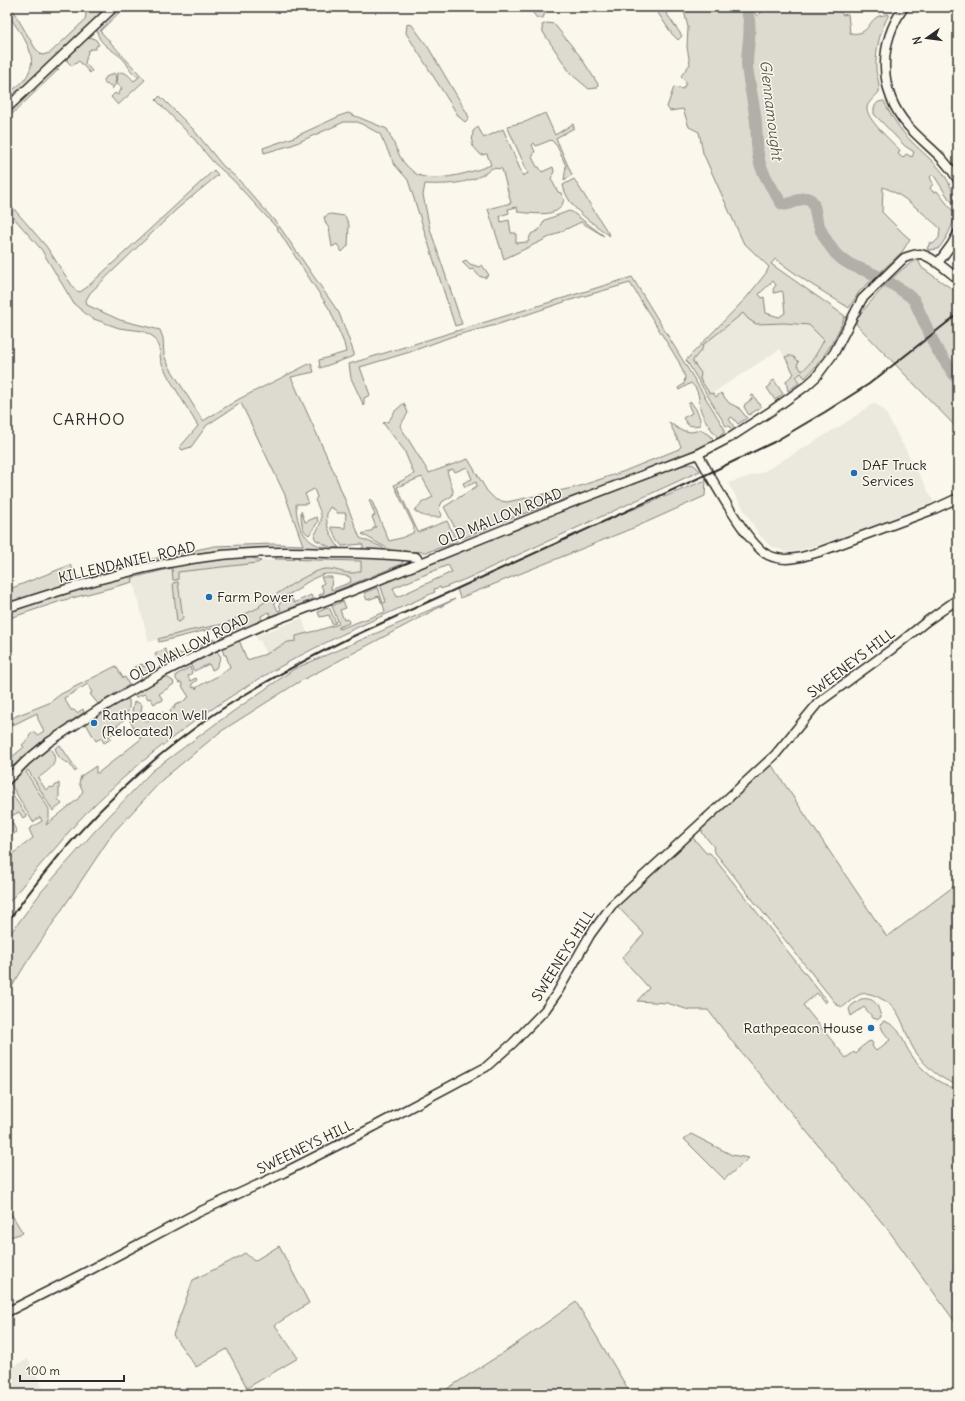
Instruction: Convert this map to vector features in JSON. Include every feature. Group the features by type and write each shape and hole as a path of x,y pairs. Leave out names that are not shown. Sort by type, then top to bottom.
{"street":[{"path":"7,108 114,7"},
{"path":"904,7 891,28 887,42 885,70 889,93 908,126 940,156 951,168 958,180"},
{"path":"938,263 958,233"},
{"name":"OLD MALLOW ROAD","path":"7,780 26,761 49,742 98,710 168,670 221,643 270,622 542,514 698,454 731,437 771,412 816,377 834,353 862,299 904,258 922,254 938,263 958,279"},
{"path":"698,454 724,499 755,545 767,555 784,559 802,558 932,510 958,498"},
{"name":"KILLENDANIEL ROAD","path":"7,608 66,589 149,568 185,560 219,555 290,552 388,554 416,557 421,563"},
{"name":"SWEENEYS HILL","path":"7,1312 197,1213 283,1173 364,1132 486,1067 513,1043 545,1010 557,993 590,935 612,905 775,755 818,702 958,599"}],"shaded area":[{"path":"7,7 11,7 35,48 42,55 50,53 85,20 86,14 83,7 99,7 102,12 7,103 7,94 25,79 29,72 31,57 26,41 7,13"},
{"path":"120,7 125,7 100,31 145,80 118,105 111,97 115,93 118,95 122,88 117,84 118,73 123,72 129,75 134,81 139,77 132,72 120,56 103,43 98,35 97,29"},
{"path":"528,7 541,7 545,13 543,18 537,18"},
{"path":"654,7 662,7 682,36 678,40 672,34"},
{"path":"683,7 750,7 757,16 768,7 837,7 843,15 848,14 850,33 861,32 868,28 875,18 889,14 883,27 876,55 876,70 879,83 879,92 868,105 868,112 874,123 900,150 898,154 903,158 906,154 912,157 914,152 905,146 874,114 876,105 879,102 884,101 904,133 940,169 945,176 953,193 955,204 949,199 933,174 930,177 933,184 930,188 933,192 937,191 955,214 947,237 938,249 929,250 927,249 930,242 933,244 939,238 940,228 906,200 891,190 883,187 882,212 910,239 902,252 859,292 849,308 806,281 775,259 771,264 845,316 833,341 818,364 805,378 801,373 796,377 799,383 788,391 786,381 794,374 785,357 794,357 799,362 797,364 802,371 812,361 824,340 809,325 784,323 756,324 748,319 743,313 703,345 702,349 693,360 701,373 700,379 710,394 713,393 716,397 721,393 729,403 739,408 747,418 738,424 732,417 729,419 734,427 731,429 729,426 726,426 686,360 747,297 769,267 743,242 703,153 699,132 689,127 683,109 670,111 667,107 674,87 683,89 686,82 681,76 690,64 687,47 688,27","holes":["773,281 776,285 773,289 774,293 782,291 785,313 779,317 766,313 764,297 762,298 759,294"]},
{"path":"547,23 554,24 580,56 598,84 597,88 589,89 571,74 543,32 542,25"},
{"path":"407,24 412,25 428,47 467,113 469,118 465,122 459,117 406,33"},
{"path":"91,37 96,40 99,45 96,46 96,49 91,49 88,51 85,63 92,71 90,73 79,61 72,66 67,61 67,57"},
{"path":"59,69 7,119 7,113 54,70"},
{"path":"114,73 116,81 112,89 112,86 105,84 104,80 106,77"},
{"path":"160,96 193,129 223,166 237,178 279,226 339,313 354,356 320,368 319,360 346,352 344,343 330,310 276,227 156,100"},
{"path":"348,113 387,129 403,162 418,175 435,178 455,176 491,165 487,154 481,155 472,145 473,131 478,127 484,138 503,129 523,176 528,173 507,126 525,122 545,113 555,135 573,124 574,128 556,138 572,175 564,180 566,166 557,146 551,140 536,146 534,143 532,145 535,152 533,153 534,155 532,157 537,167 539,167 542,172 553,167 554,171 551,179 564,200 561,207 552,213 540,214 518,212 517,207 508,209 509,213 500,216 501,222 509,220 511,233 516,233 516,243 528,242 531,234 539,230 545,220 569,211 604,236 581,222 504,259 488,209 511,203 502,169 492,168 477,177 451,184 425,184 423,195 430,229 462,324 455,326 408,180 394,164 380,134 358,122 344,122 292,145 264,153 263,148 292,138"},
{"path":"214,170 218,175 177,209 90,293 86,300 87,305 120,320 160,330 163,338 164,355 169,366 203,421 239,399 311,363 314,372 291,377 334,472 360,538 382,547 385,550 363,550 361,548 364,548 362,544 342,546 331,527 345,528 346,513 337,513 337,511 330,507 327,517 328,528 339,548 332,548 316,540 314,536 320,526 321,514 315,500 317,497 314,489 305,494 308,501 307,504 296,504 296,511 300,525 307,538 318,545 326,547 327,549 257,548 215,551 188,555 136,566 84,580 7,604 7,590 70,565 79,578 152,559 215,546 273,544 303,545 285,495 241,403 207,425 191,447 182,450 180,447 198,426 161,362 159,348 154,337 143,331 119,328 91,318 74,304 41,249 7,210 7,201 46,246 75,290 80,292"},
{"path":"574,179 610,236 575,208 570,201 563,185"},
{"path":"330,214 345,216 349,225 348,246 342,252 337,244 332,247 329,228 324,217"},
{"path":"466,260 470,264 479,267 482,265 489,275 485,278 479,276 473,269 470,270 462,262"},
{"path":"918,260 922,268 958,293 958,429 856,324 856,319 876,295 903,269"},
{"path":"632,277 724,428 724,433 718,437 702,414 698,394 694,386 691,383 679,390 678,388 684,384 685,377 679,362 630,283 567,301 496,325 453,336 410,352 360,367 370,395 364,398 364,406 351,378 349,364"},
{"path":"759,294 762,298 764,297 767,323 809,325 830,347 809,374 799,383 780,349 708,396 686,360"},
{"path":"774,380 783,394 775,400 767,388"},
{"path":"753,395 761,407 749,415 744,407 745,404 752,399 751,396"},
{"path":"691,402 699,416 700,425 688,425 683,418 692,413 688,404"},
{"path":"404,403 408,413 400,426 429,473 468,459 487,491 496,500 507,502 577,487 622,472 679,449 681,446 669,422 680,430 691,432 701,430 712,437 713,441 686,454 617,481 511,518 461,539 444,507 477,486 476,482 465,487 463,483 472,479 467,467 455,472 453,469 447,471 453,491 452,496 442,502 439,509 442,515 441,517 423,516 414,510 420,506 421,503 433,497 422,477 397,487 418,532 447,521 457,541 427,552 392,551 362,534 373,530 373,528 376,527 372,517 375,515 369,500 371,499 389,541 413,533 414,527 394,485 414,474 404,450 383,423 389,421 395,411"},
{"path":"874,403 884,410 934,502 853,534 802,550 789,553 770,546 758,533 728,483 763,472 845,423"},
{"path":"688,464 694,465 700,471 468,578 441,589 440,587 434,589 435,592 359,626 303,654 232,696 206,713 155,751 108,792 75,825 7,905 7,855 15,852 33,838 29,829 42,821 40,817 33,822 10,783 33,760 49,747 54,757 53,765 38,778 46,790 59,783 58,799 62,804 53,811 28,770 26,772 49,809 49,818 46,825 78,799 83,791 79,783 81,776 96,766 96,773 98,773 141,739 130,721 135,701 142,705 141,712 146,722 163,712 170,721 174,718 170,711 173,707 174,709 175,708 174,705 180,702 181,703 189,697 181,682 179,683 176,679 176,675 190,667 192,673 188,676 190,681 196,678 197,680 192,684 193,688 195,687 196,689 230,667 226,655 224,655 222,649 229,644 239,640 247,660 266,654 288,642 296,641 296,636 339,624 332,606 343,601 346,608 340,610 344,620 348,619 349,623 339,627 339,629 385,612 379,596 367,600 364,593 378,587 383,603 386,602 380,584 520,527","holes":["448,565 452,572 397,597 393,588"]},
{"path":"706,480 705,496 638,526 460,598 457,589 614,517"},
{"path":"301,511 305,522 317,517 318,522 309,535 303,528"},
{"path":"279,555 402,559 403,561 402,564 320,597 319,595 324,593 321,585 324,583 321,577 332,577 331,590 351,582 350,577 324,574 314,578 301,586 301,588 274,602 278,611 281,610 279,604 291,596 294,603 311,595 313,599 271,616 269,612 261,616 262,620 221,638 215,628 159,642 158,639 224,624 260,607 259,606 292,584 318,571 330,569 347,573 356,573 361,571 361,561 275,559"},
{"path":"250,557 261,561 257,563 178,572 178,580 173,580 172,568 132,578 133,582 61,601 7,619 7,610 109,580 188,563 223,558"},
{"name":"Farm Power","path":"255,559 264,561 275,559 364,561 365,570 350,577 335,573 320,574 225,626 159,642 158,639 149,642 132,578 174,568"},
{"path":"178,582 183,618 181,621 177,622 173,583"},
{"path":"455,599 297,683 220,732 163,779 113,833 25,965 7,995 7,938 42,891 94,832 152,771 218,722 294,669"},
{"path":"329,607 336,623 332,624 329,615 320,617 318,612"},
{"path":"302,618 307,633 297,636 296,641 288,642 266,654 260,640 258,641 256,636"},
{"path":"214,639 216,640 160,669 161,667 155,654 165,649 168,655 176,652 182,654"},
{"path":"217,651 221,657 216,668 212,670 209,664 194,671 190,664"},
{"path":"151,662 155,670 140,677 134,667 142,664 144,667"},
{"path":"116,666 123,678 125,677 129,685 98,704 90,694 92,693 88,684 64,698 71,710 74,710 77,713 83,709 84,712 35,747 13,766 9,764 12,757 24,747 22,745 30,738 29,736 33,732 38,735 44,731 38,719 37,713 7,728 7,722 16,716 49,703 61,694"},
{"path":"165,676 173,681 174,684 159,694 163,700 154,704 145,694 136,697 134,696 134,693"},
{"path":"125,698 129,700 129,708 124,719 115,727 117,731 109,736 111,739 104,743 101,738 96,741 85,722"},
{"path":"60,745 77,770 75,772 69,763 63,761 58,756 55,748"},
{"path":"771,764 887,937 958,883 958,1085 939,1076 924,1062 912,1046 897,1012 889,1003 874,995 864,994 856,997 843,1007 837,1005 713,850 714,847 703,834 701,828"},
{"path":"7,787 27,816 23,818 19,812 9,817 17,832 7,838"},
{"path":"691,837 706,853 710,853 827,1001 825,1003 817,993 803,1005 846,1058 854,1052 856,1054 859,1049 868,1042 871,1041 873,1044 872,1046 876,1051 890,1040 880,1024 884,1021 898,1031 910,1053 925,1071 943,1084 958,1089 958,1326 889,1231 735,1045 708,1010 689,1010 667,1003 637,1001 649,988 622,958 644,934 617,906 644,883"},
{"path":"861,999 870,999 873,1001 879,1009 881,1017 877,1020 875,1018 874,1019 864,1007 851,1016 849,1009"},
{"path":"691,1134 732,1155 749,1158 725,1180 684,1139"},
{"path":"7,1207 23,1233 7,1238"},
{"path":"279,1246 309,1303 275,1325 298,1358 247,1388 227,1349 196,1367 173,1335 193,1280 245,1253 254,1261"},
{"path":"576,1302 631,1394 439,1394 506,1351"},
{"path":"7,1355 13,1366 28,1359 46,1394 7,1394"}],"waterway":[{"name":"Glennamought","path":"745,7 748,14 750,28 747,64 756,121 758,152 760,164 770,185 782,204 789,204 804,198 811,200 814,205 821,231 825,239 839,257 851,265 886,281 914,300 936,348 958,380"}],"railway":[{"path":"7,923 51,865 75,837 127,784 183,737 229,704 313,656 347,639 774,442 869,384 958,314"}],"place":[{"name":"DAF Truck Services","path":"854,473"},
{"name":"Farm Power","path":"209,597"},
{"name":"Rathpeacon Well (Relocated)","path":"94,723"},
{"name":"Rathpeacon House","path":"871,1028"}],"district":[{"name":"CARHOO","path":"89,419"}]}
